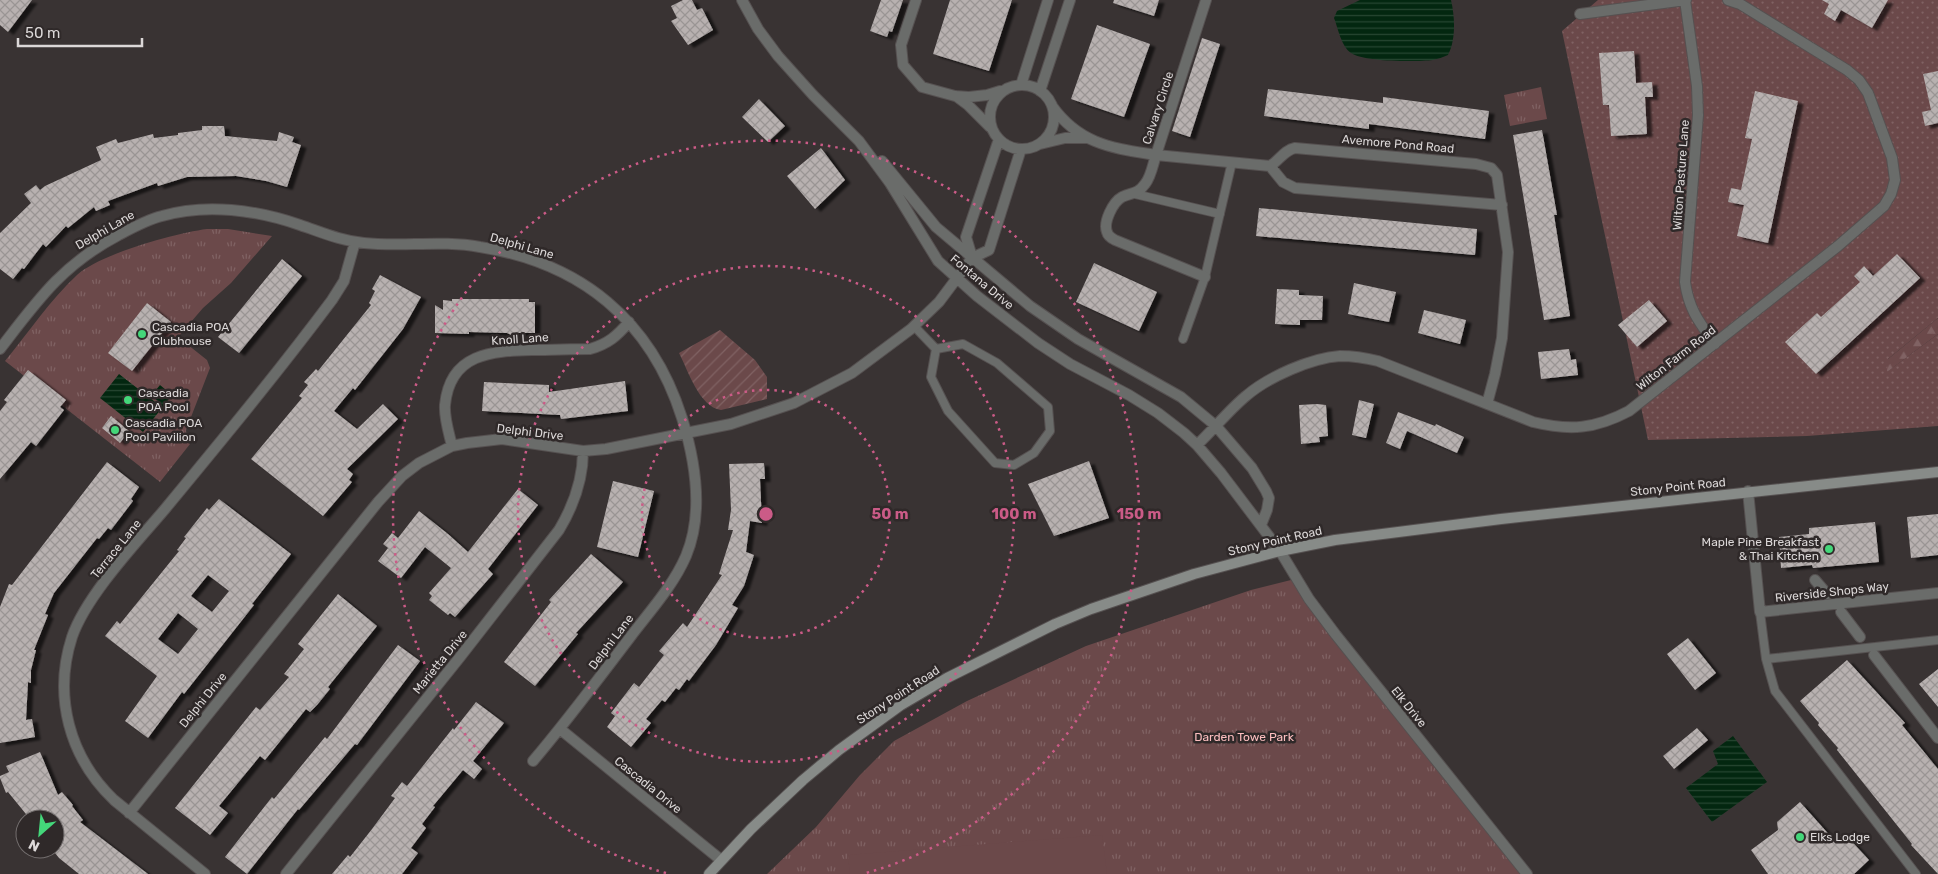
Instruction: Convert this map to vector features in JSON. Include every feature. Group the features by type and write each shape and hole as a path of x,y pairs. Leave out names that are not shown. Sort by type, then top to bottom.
{"main road":[{"name":"Stony Point Road","path":"709,874 803,780 839,750 902,705 998,651 1091,609 1194,574 1280,551 1335,540 1748,491 1938,472"}],"street":[{"name":"Fontana Drive","path":"742,0 758,29 778,56 813,95 859,140 890,183 938,261 1005,318 1038,343 1070,364 1129,395 1158,413 1184,433 1198,445 1222,473 1260,525"},
{"path":"916,0 901,45 903,64 922,87 955,96 969,97 987,95 1015,85 1026,84 1045,94 1052,106 1053,124 1049,133 1037,145 1021,149 1013,148 996,135 982,117 955,96"},
{"path":"1021,85 1048,0"},
{"path":"1040,91 1070,0"},
{"name":"Calvary Circle","path":"1037,145 1065,138 1086,138 1125,150 1156,155 1206,0"},
{"path":"1580,14 1685,0"},
{"name":"Wilton Pasture Lane","path":"1685,0 1698,115 1686,282 1688,299 1694,315 1715,344"},
{"name":"Wilton Farm Road","path":"1198,445 1247,395 1268,381 1297,367 1340,356 1362,357 1378,361 1533,422 1553,427 1590,426 1610,421 1629,411 1838,246 1884,206 1891,194 1895,180 1892,158 1868,93 1859,80 1847,70 1740,4 1728,0"},
{"path":"972,258 966,238 996,135 989,116 991,105 1003,90"},
{"name":"Calvary Circle","path":"1052,106 1061,119 1086,138"},
{"path":"859,140 879,158 936,226 1030,306 1078,339 1181,397 1216,426 1252,468 1266,491 1268,510 1260,525"},
{"name":"Avemore Pond Road","path":"1270,166 1289,149 1295,148 1476,164 1491,168 1497,175 1508,241 1504,312 1496,374 1487,404"},
{"name":"Delphi Drive","path":"129,812 384,494 402,476 419,463 452,446 485,440 502,439 583,451 606,448 709,430 775,411 814,394 852,373 914,326 939,302 972,258 989,250 1021,149"},
{"path":"1205,277 1115,240 1108,235 1106,230 1107,222 1115,203 1121,198 1136,194 1146,183 1156,155 1270,166 1276,170 1283,182 1295,188 1502,205"},
{"name":"Delphi Lane","path":"0,349 48,288 74,263 92,250 139,224 163,215 187,211 241,211 268,215 330,236 380,245 453,244 479,246 548,265 583,283 609,303 628,322 657,359 673,391 687,433 692,458 695,486 693,526 686,554 670,585 560,729 533,761"},
{"name":"Terrace Lane","path":"205,874 102,788 84,764 72,734 65,703 65,675 69,648 84,612 114,571 208,458 332,300 344,281 355,242"},
{"name":"Knoll Lane","path":"452,446 445,405 453,380 461,368 468,362 493,352 590,349 601,346 616,338 628,322"},
{"name":"Marietta Drive","path":"286,874 559,530 570,512 578,489 583,469 583,451"},
{"name":"Riverside Shops Way","path":"1748,491 1760,612 1938,593"},
{"name":"Elk Drive","path":"1260,525 1280,551 1310,599 1336,635 1527,874"},
{"path":"1815,580 1827,594"},
{"path":"1841,612 1860,637"},
{"path":"1874,655 1938,738"},
{"name":"Cascadia Drive","path":"560,729 721,860"}],"lane":[{"path":"1183,339 1205,277 1232,162"},
{"path":"1136,194 1220,214"},
{"path":"914,326 936,349"},
{"path":"963,344 997,363 1048,407 1050,431 1034,453 1014,465 995,463 948,411 931,377 936,349 963,344"},
{"path":"1760,612 1766,659 1775,691 1916,874"},
{"path":"1766,659 1938,640"}],"green space":[{"path":"1598,0 1938,0 1938,318 1888,359 1888,371 1938,334 1938,426 1807,436 1648,440 1562,31"},
{"path":"1541,87 1547,119 1510,126 1504,95"},
{"path":"207,229 228,229 272,236 231,283 203,308 178,337 207,360 210,368 186,430 187,441 190,444 160,482 5,361 58,295 77,275 88,267 120,252 177,235"},
{"path":"1938,318 1938,334 1887,372 1888,359"},
{"path":"720,330 755,360 767,377 767,399 721,410 706,402 700,395 679,353"},
{"name":"Darden Towe Park","path":"1299,578 1524,874 767,874 816,827 860,775 894,741 967,701 1086,646 1251,590"},
{"path":"1102,835 1107,874 850,874 848,855"}],"shaded area":[{"path":"1360,0 1451,0 1454,28 1451,49 1448,55 1433,60 1403,61 1378,60 1351,53 1342,41 1334,18 1337,11"},
{"name":"Cascadia POA Pool","path":"119,374 159,405 161,403 151,396 160,385 172,395 143,432 100,398"},
{"path":"1733,736 1767,782 1712,822 1686,788 1718,764 1713,751"}],"building":[{"path":"0,0 32,0 8,32 0,25"},
{"path":"683,0 692,0 697,10 702,8 713,30 688,45 671,21 677,18 671,6"},
{"path":"881,0 903,0 892,32 889,31 887,37 870,31"},
{"path":"950,0 1012,0 989,71 933,54"},
{"path":"1114,0 1159,0 1154,16 1113,3"},
{"path":"1822,0 1888,0 1872,28 1841,10 1835,21 1824,14 1829,4"},
{"path":"1097,25 1150,44 1124,117 1071,99"},
{"path":"1202,38 1220,44 1190,137 1172,131"},
{"path":"1634,51 1636,83 1652,82 1653,97 1645,97 1647,134 1611,136 1609,105 1603,105 1599,53"},
{"path":"1938,71 1938,123 1925,126 1922,112 1931,110 1923,74"},
{"path":"1268,89 1383,103 1383,97 1489,111 1485,139 1369,124 1369,129 1264,116"},
{"path":"1755,91 1798,101 1768,243 1737,236 1744,205 1728,202 1731,188 1741,190 1752,139 1745,138"},
{"path":"759,99 785,126 768,142 742,117"},
{"path":"202,126 224,126 225,136 277,141 279,132 294,137 292,142 301,145 287,187 236,176 187,177 158,186 157,183 108,201 110,205 96,211 94,207 68,228 66,226 46,247 43,244 24,269 22,268 13,279 0,269 0,233 31,203 24,194 36,185 40,190 101,160 96,147 116,139 118,143 153,134 154,138 178,135 178,133 202,130"},
{"path":"1542,130 1557,215 1554,215 1570,316 1544,320 1513,135"},
{"path":"821,148 845,180 815,209 787,176"},
{"path":"1259,208 1477,229 1475,255 1256,236"},
{"path":"1897,254 1920,278 1816,374 1785,342 1817,313 1821,317 1860,282 1854,276 1864,266 1873,276"},
{"path":"282,259 302,276 239,353 218,337"},
{"path":"1094,263 1157,292 1139,331 1076,302"},
{"path":"380,275 421,297 403,329 355,390 353,388 334,411 357,429 383,404 398,419 347,469 353,474 349,480 352,482 323,516 251,459 302,398 299,396 308,385 304,382 316,369 318,371 371,305 369,303 375,291 372,289"},
{"path":"1354,283 1396,292 1389,322 1348,314"},
{"path":"1277,289 1299,290 1299,295 1323,296 1322,320 1300,320 1300,325 1275,324"},
{"path":"452,299 529,299 529,302 535,302 535,333 518,333 518,338 507,333 435,333 435,305 443,310 443,300 452,301"},
{"path":"1649,300 1667,321 1637,347 1618,325"},
{"name":"Cascadia POA Clubhouse","path":"147,303 171,322 132,371 108,353"},
{"path":"1424,310 1466,320 1460,344 1418,333"},
{"path":"1569,349 1571,360 1576,359 1578,375 1541,379 1538,352"},
{"path":"28,370 66,400 60,407 64,410 36,446 31,442 0,479 0,411 7,402 4,400"},
{"path":"625,381 628,411 561,419 560,415 482,411 484,382 549,385 549,392"},
{"path":"1359,400 1374,404 1366,438 1352,435"},
{"path":"1299,405 1326,405 1328,436 1319,437 1320,442 1301,444"},
{"path":"1398,412 1435,426 1436,424 1464,437 1457,453 1407,431 1400,449 1386,443"},
{"name":"Cascadia POA Pool Pavilion","path":"111,416 129,431 120,443 102,428"},
{"path":"1089,461 1109,518 1054,536 1028,484"},
{"path":"107,462 139,487 131,499 133,501 111,530 108,528 99,539 97,538 54,593 45,614 48,615 34,650 36,650 31,670 31,683 28,682 26,720 32,719 35,737 0,743 0,607 9,584 12,585"},
{"path":"764,463 765,479 760,479 762,523 750,521 746,552 754,555 744,586 732,605 738,608 716,645 689,681 687,679 679,690 676,688 665,702 662,700 646,719 651,723 631,747 607,727 615,716 611,713 634,683 639,687 664,655 659,651 683,623 687,627 722,575 719,574 733,530 728,530 731,510 729,464"},
{"path":"613,481 654,491 638,557 597,547"},
{"path":"518,489 538,505 488,569 493,574 455,617 450,613 448,615 429,600 432,596 429,593 451,568 425,547 401,578 378,561 388,548 383,544 392,533 398,538 419,511 468,552"},
{"path":"219,499 291,554 252,604 254,605 184,694 182,692 148,738 125,721 157,676 105,636 117,621 120,624 179,551 177,550 186,538 184,537 207,508 209,510","holes":["208,575 229,591 212,612 191,596","178,613 198,629 178,654 158,639"]},
{"path":"1938,514 1938,555 1911,558 1907,517"},
{"path":"1875,522 1879,562 1813,568 1812,565 1781,568 1779,537 1809,534 1809,528"},
{"path":"591,554 623,582 576,633 578,634 535,686 504,662 551,602 549,600"},
{"path":"338,594 377,626 328,687 330,689 317,705 310,712 306,709 265,760 260,756 219,806 228,813 210,835 175,808 256,707 260,710 289,677 284,674 304,649 298,644"},
{"path":"1688,638 1716,673 1695,690 1667,654"},
{"path":"398,645 420,661 357,745 355,744 298,809 247,874 225,857 272,797 274,799 325,737 327,739"},
{"path":"1847,660 1905,723 1902,725 1938,769 1938,874 1911,845 1837,750 1838,748 1818,725 1819,723 1800,701"},
{"path":"1938,669 1938,707 1919,684"},
{"path":"476,702 504,723 473,761 482,769 474,779 463,770 433,806 435,807 422,824 426,828 411,848 418,853 402,874 332,874 348,855 350,857 372,829 395,798 391,796 402,782 407,786"},
{"path":"1697,728 1708,740 1674,769 1663,756"},
{"path":"40,752 58,795 62,792 73,805 83,820 80,822 148,874 79,874 60,859 65,859 65,809 22,809 8,792 6,793 0,778 0,776 9,772 6,766"},
{"name":"Elks Lodge","path":"1800,802 1833,839 1846,835 1869,860 1854,874 1768,874 1751,850 1778,830 1777,822"}],"place":[{"name":"Cascadia POA Clubhouse","path":"142,334"},
{"name":"Cascadia POA Pool","path":"128,400"},
{"name":"Cascadia POA Pool Pavilion","path":"115,430"},
{"name":"Maple Pine Breakfast & Thai Kitchen","path":"1829,549"},
{"name":"Elks Lodge","path":"1800,837"}]}
